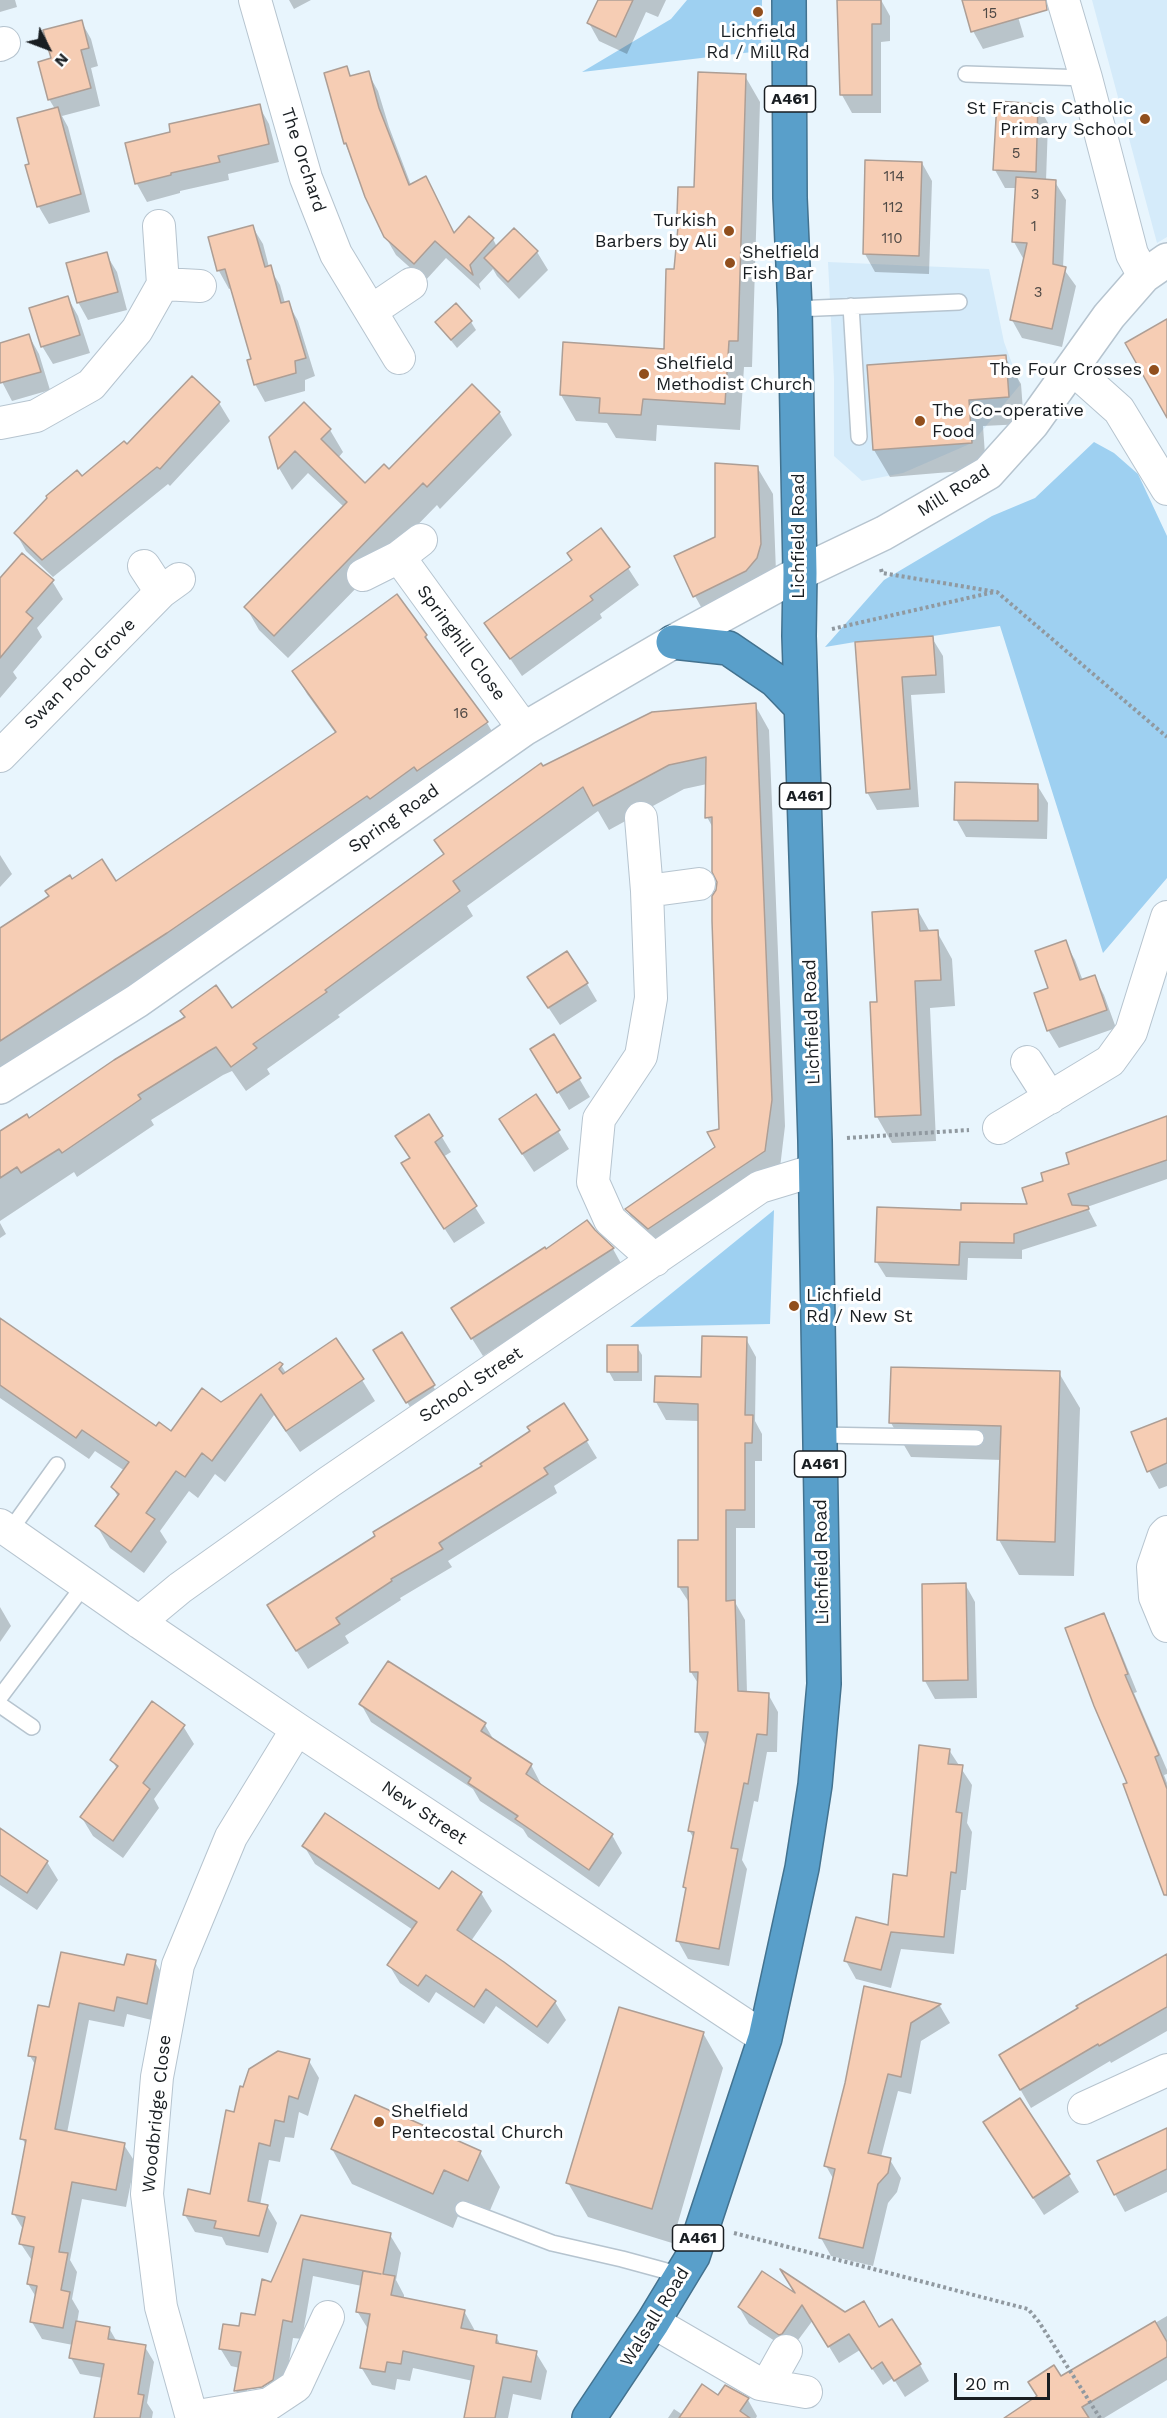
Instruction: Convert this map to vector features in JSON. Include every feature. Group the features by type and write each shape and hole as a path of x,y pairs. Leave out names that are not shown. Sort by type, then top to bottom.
{"highway":[{"name":"Lichfield Road","path":"765,2038 802,1868 816,1774 824,1684 816,1155 799,636 795,309 790,198 789,0"},
{"path":"673,642 728,648 775,680 801,707"},
{"name":"Walsall Road","path":"589,2418 653,2322 693,2256 765,2038"}],"street":[{"name":"The Orchard","path":"255,0 306,178 336,254 399,358"},
{"path":"1063,0 1132,254 1155,268"},
{"path":"0,423 36,416 91,385 137,330 162,284 159,226"},
{"name":"Mill Road","path":"800,573 870,540 988,473 1032,424 1109,316 1155,268"},
{"path":"162,284 200,286"},
{"path":"371,311 411,284"},
{"path":"1073,369 1119,410 1167,489"},
{"name":"Springhill Close","path":"363,575 410,549 524,729"},
{"name":"Swan Pool Grove","path":"0,756 170,585 144,566"},
{"name":"Spring Road","path":"0,1087 137,1001 524,729 673,642 800,573"},
{"path":"641,818 647,891 651,998 641,1056 599,1119 594,1182 610,1220 655,1260"},
{"path":"647,891 699,884"},
{"path":"999,1128 1110,1061 1131,1032 1167,917"},
{"path":"1027,1062 1050,1098"},
{"name":"School Street","path":"139,1622 180,1588 329,1482 760,1187 816,1155"},
{"name":"New Street","path":"5,1528 297,1729 765,2038"},
{"path":"1167,1532 1153,1567 1155,1597 1167,1626"},
{"name":"Woodbridge Close","path":"297,1729 231,1837 178,1965 157,2077 147,2194 161,2307 192,2418 269,2404 296,2386 328,2317"},
{"path":"1084,2108 1167,2070"},
{"path":"653,2322 760,2384 806,2392"},
{"path":"767,2385 786,2351"}],"lane":[{"path":"966,74 1086,78"},
{"path":"795,309 959,302"},
{"path":"850,306 859,437"},
{"path":"820,1435 976,1438"},
{"path":"5,1528 57,1465"},
{"path":"0,1697 85,1584"},
{"path":"0,1705 32,1727"},
{"path":"463,2209 552,2243 681,2275"}],"path":[{"path":"870,540 882,573 997,592 1167,737"},
{"path":"799,636 997,592"},
{"path":"816,1155 999,1128"},
{"path":"703,2225 1028,2309 1039,2322 1100,2418"}],"shaded area":[{"path":"687,0 762,0 761,51 582,72 671,19"},
{"name":"St Francis Catholic Primary School","path":"1092,0 1167,0 1167,237 1157,243"},
{"path":"828,262 989,269 1004,342 1020,385 972,443 903,473 862,481 834,456 834,379"},
{"path":"1094,442 1114,453 1138,474 1167,536 1167,878 1103,953 1000,626 933,636 855,642 825,647 884,580 992,516 1035,498"},
{"path":"774,1210 770,1324 630,1327"}],"building":[{"path":"598,0 633,0 616,37 587,23"},
{"path":"837,0 881,0 881,24 872,24 872,95 840,95"},
{"path":"962,0 1046,0 1047,10 971,32"},
{"path":"82,20 89,48 81,50 91,88 48,100 38,62 51,58 43,30"},
{"path":"347,66 350,76 369,71 379,108 409,185 426,176 454,233 469,216 494,238 470,265 473,275 435,241 414,264 384,237 365,197 346,143 344,144 324,73"},
{"path":"698,72 746,74 738,341 729,341 725,404 643,399 641,415 599,413 600,398 560,395 563,342 664,349 666,269 674,269 679,216 677,215 678,187 694,187"},
{"path":"997,101 1038,104 1036,172 993,170"},
{"path":"260,104 269,144 218,156 220,162 135,184 125,143 170,132 169,124"},
{"path":"58,107 81,194 37,207 25,165 29,164 17,118"},
{"path":"865,160 922,162 919,256 863,254"},
{"path":"1016,177 1056,180 1053,264 1066,267 1052,329 1010,320 1027,243 1012,242"},
{"path":"253,225 265,267 271,265 281,303 289,301 306,358 295,361 296,373 254,385 247,360 251,359 225,269 217,271 208,237"},
{"path":"514,228 538,251 508,282 484,258"},
{"path":"107,252 118,292 77,303 66,263"},
{"path":"68,296 80,335 41,347 29,308"},
{"path":"456,303 472,321 451,340 435,322"},
{"name":"The Four Crosses","path":"1167,319 1167,418 1125,343"},
{"path":"29,334 41,372 0,383 0,343"},
{"name":"The Co-operative Food","path":"1006,355 1009,397 969,400 972,443 873,450 867,365"},
{"path":"192,376 220,402 160,469 157,467 42,560 14,533 47,498 46,496 77,470 82,476 124,441 127,444"},
{"path":"472,384 500,412 427,487 423,483 274,636 244,607 347,502 295,451 278,469 269,437 304,402 331,429 321,439 365,483 384,464 389,469"},
{"path":"715,463 758,466 761,544 757,558 746,571 693,597 674,556 715,537"},
{"path":"601,528 630,567 590,596 593,600 510,659 484,623 572,560 567,553"},
{"path":"22,553 54,580 26,612 33,618 0,658 0,578"},
{"path":"397,594 427,635 425,637 488,722 417,771 414,767 370,799 367,796 167,933 0,1041 0,928 49,896 45,891 70,875 72,879 102,859 116,881 336,732 292,671"},
{"path":"933,636 936,675 902,677 910,789 866,793 855,642"},
{"path":"756,703 772,1100 765,1151 648,1229 625,1209 715,1147 707,1132 719,1129 712,921 712,896 717,882 712,872 712,817 705,818 706,757 669,765 593,806 583,787 453,881 460,891 325,990 327,992 253,1044 257,1048 231,1067 216,1047 138,1095 141,1099 62,1153 59,1149 21,1173 17,1167 0,1178 0,1131 27,1114 29,1118 114,1060 185,1017 180,1011 216,985 232,1008 444,854 434,840 541,763 543,766 652,712"},
{"path":"955,782 1038,784 1038,821 954,820"},
{"path":"918,909 920,931 938,930 941,980 915,981 921,1115 875,1117 870,1002 877,1002 872,912"},
{"path":"1066,940 1080,980 1095,975 1107,1010 1047,1031 1034,993 1048,988 1035,951"},
{"path":"567,951 588,983 548,1008 527,977"},
{"path":"554,1034 581,1078 557,1093 530,1049"},
{"path":"536,1094 560,1130 522,1154 499,1119"},
{"path":"429,1114 443,1136 435,1142 477,1206 444,1229 401,1163 410,1158 395,1136"},
{"path":"1167,1116 1167,1160 1068,1194 1072,1205 1088,1206 1089,1209 1014,1234 1014,1243 960,1242 959,1265 875,1262 877,1207 961,1210 961,1203 1027,1204 1022,1188 1043,1181 1041,1173 1069,1164 1066,1153"},
{"path":"587,1220 614,1248 471,1339 451,1308 545,1247 546,1249"},
{"path":"0,1318 156,1426 159,1422 171,1431 202,1388 221,1402 280,1362 283,1364 279,1369 283,1374 336,1338 364,1379 286,1431 261,1394 212,1461 202,1453 185,1477 176,1471 146,1513 155,1519 131,1552 95,1526 119,1494 111,1487 129,1462 82,1430 76,1438 0,1385"},
{"path":"402,1332 435,1385 406,1403 373,1350"},
{"path":"702,1336 747,1337 745,1415 753,1415 752,1443 745,1443 745,1510 726,1510 726,1601 735,1600 738,1691 769,1693 767,1735 757,1734 748,1784 744,1783 731,1848 738,1849 719,1949 676,1941 686,1888 683,1887 694,1832 688,1831 708,1732 695,1732 698,1672 690,1672 688,1587 678,1587 678,1540 698,1540 698,1404 654,1402 655,1376 701,1377"},
{"path":"607,1345 638,1345 638,1372 607,1372"},
{"path":"891,1367 1060,1371 1055,1542 997,1540 1001,1426 889,1423"},
{"path":"564,1403 588,1440 544,1468 548,1474 439,1543 443,1549 391,1579 392,1581 336,1618 340,1624 296,1651 267,1605 375,1536 373,1532 482,1466 480,1464 530,1431 527,1427"},
{"path":"1167,1418 1167,1463 1147,1472 1131,1432"},
{"path":"966,1583 968,1680 923,1681 922,1584"},
{"path":"1104,1613 1128,1674 1125,1675 1159,1755 1155,1757 1167,1789 1167,1895 1164,1895 1123,1784 1127,1783 1094,1706 1065,1628"},
{"path":"388,1661 486,1723 481,1731 532,1764 526,1774 613,1834 589,1870 515,1819 518,1816 468,1783 471,1778 359,1704"},
{"path":"152,1701 185,1725 143,1783 150,1789 113,1841 80,1817 118,1766 110,1760"},
{"path":"919,1745 950,1749 948,1764 963,1765 956,1812 962,1813 956,1873 951,1872 944,1937 891,1932 881,1970 844,1961 856,1917 888,1925 893,1874 907,1876"},
{"path":"325,1813 439,1889 452,1871 482,1892 457,1930 556,2001 537,2027 486,1989 474,2007 426,1975 418,1986 387,1965 417,1922 302,1846"},
{"path":"0,1828 48,1861 27,1893 0,1875"},
{"path":"61,1952 124,1965 127,1954 156,1960 147,2004 117,1997 114,2011 79,2003 55,2129 125,2143 116,2190 72,2182 59,2252 68,2253 61,2290 70,2292 63,2328 30,2322 37,2286 27,2284 34,2247 19,2244 25,2217 12,2214 26,2140 20,2139 36,2057 28,2056 38,2005 49,2007"},
{"path":"1167,1954 1167,2007 1020,2090 999,2055 1078,2008 1076,2006"},
{"path":"864,1986 941,2004 911,2023 901,2077 888,2074 868,2153 891,2158 888,2173 878,2184 863,2248 819,2238 835,2169 824,2166 845,2083"},
{"path":"619,2007 704,2032 652,2209 566,2183"},
{"path":"278,2051 310,2059 298,2099 289,2096 284,2122 275,2120 270,2146 259,2143 248,2201 268,2205 259,2236 214,2228 216,2221 183,2215 188,2189 210,2194 226,2110 234,2112 240,2086 243,2087 249,2069"},
{"name":"Shelfield Pentecostal Church","path":"355,2095 481,2151 468,2181 444,2170 433,2194 331,2149"},
{"path":"1020,2098 1070,2174 1033,2198 983,2122"},
{"path":"1167,2128 1167,2169 1114,2195 1097,2161"},
{"path":"301,2215 391,2233 383,2274 395,2276 391,2295 465,2310 461,2328 497,2335 496,2343 537,2351 531,2382 503,2377 495,2418 464,2418 474,2366 403,2351 401,2364 387,2362 385,2372 360,2368 370,2314 356,2312 363,2271 381,2274 303,2259 292,2322 283,2320 273,2380 262,2387 234,2391 241,2352 219,2349 223,2324 239,2326 241,2313 255,2315 262,2279 271,2282"},
{"path":"780,2269 845,2312 864,2301 879,2327 892,2319 921,2364 894,2381 882,2362 872,2369 849,2334 828,2347 802,2305 779,2335 738,2307 762,2271 795,2293"},
{"path":"76,2321 110,2327 108,2339 146,2345 138,2394 144,2395 140,2418 94,2418 104,2364 69,2358"},
{"path":"1155,2321 1167,2342 1167,2357 1082,2407 1089,2418 1004,2418 1037,2396 1028,2382 1054,2365 1061,2376"},
{"path":"702,2384 718,2395 725,2385 749,2398 740,2411 750,2418 679,2418"}],"place":[{"name":"Lichfield Rd / Mill Rd","path":"758,12"},
{"name":"St Francis Catholic Primary School","path":"1145,119"},
{"name":"Turkish Barbers by Ali","path":"729,231"},
{"name":"Shelfield Fish Bar","path":"730,263"},
{"name":"The Four Crosses","path":"1154,370"},
{"name":"Shelfield Methodist Church","path":"644,374"},
{"name":"The Co-operative Food","path":"920,421"},
{"name":"Lichfield Rd / New St","path":"794,1306"},
{"name":"Shelfield Pentecostal Church","path":"379,2122"}]}
